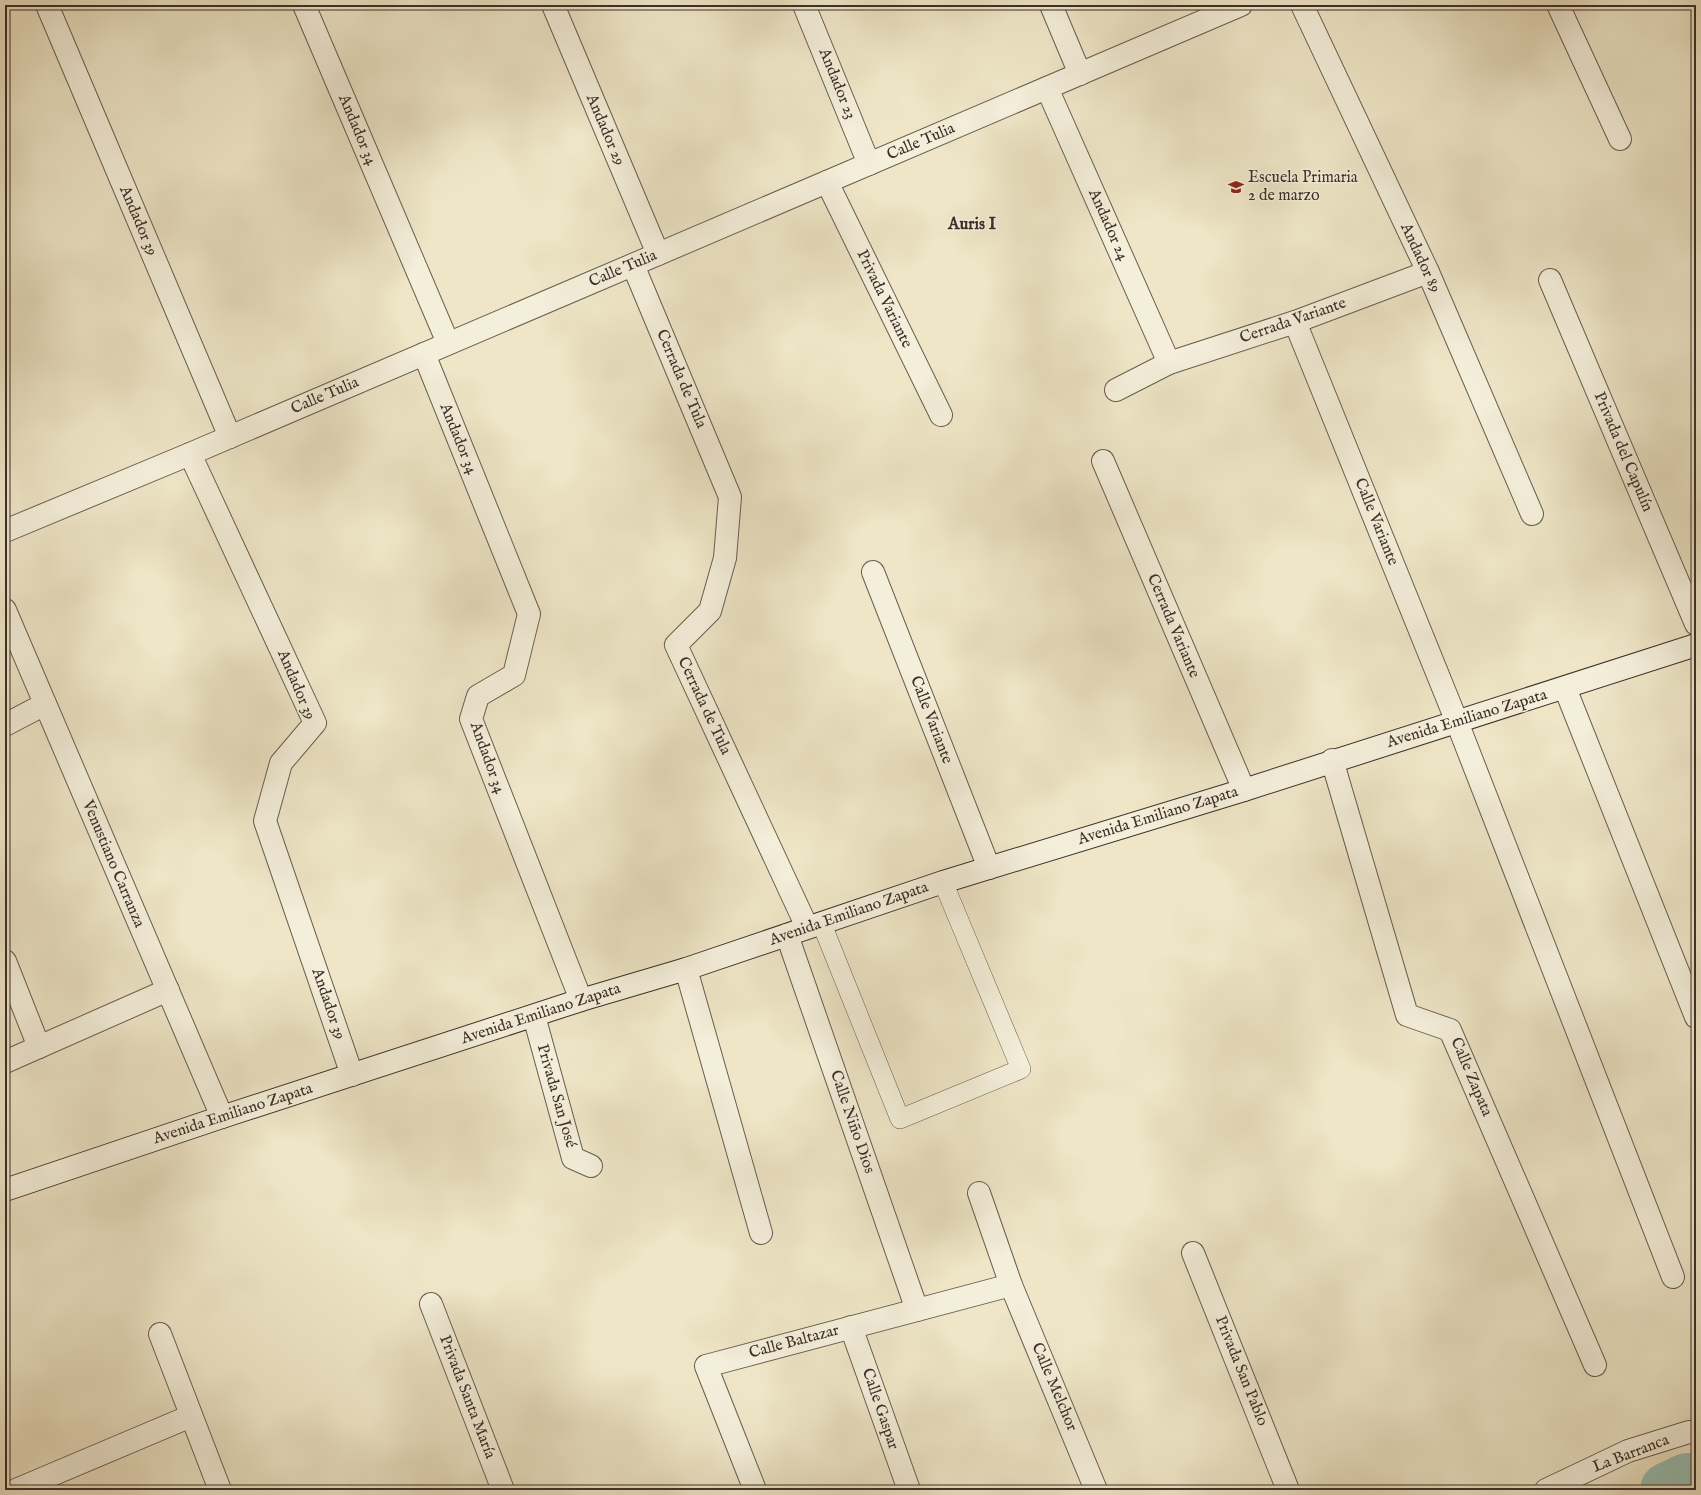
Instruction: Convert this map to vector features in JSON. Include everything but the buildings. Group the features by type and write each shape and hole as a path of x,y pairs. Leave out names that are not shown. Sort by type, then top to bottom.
{"street":[{"name":"Andador 39","path":"47,5 230,437"},
{"name":"Andador 34","path":"304,5 448,343"},
{"name":"Andador 29","path":"553,5 658,254"},
{"name":"Andador 23","path":"804,5 870,164"},
{"path":"1051,5 1080,74"},
{"name":"Calle Tulia","path":"5,531 230,437 1241,5"},
{"name":"Andador 89","path":"1302,5 1428,272 1532,514"},
{"path":"1558,5 1620,139"},
{"name":"Andador 24","path":"1047,88 1169,363"},
{"name":"Privada Variante","path":"827,182 941,415"},
{"name":"Cerrada de Tula","path":"633,265 730,497 725,558 710,611 676,645 814,924"},
{"name":"Cerrada Variante","path":"1116,390 1169,363 1295,322 1428,272"},
{"name":"Privada del Capulín","path":"1550,280 1696,624"},
{"name":"Calle Variante","path":"1295,322 1457,722 1673,1277"},
{"name":"Andador 34","path":"424,354 529,614 514,675 478,696 471,719 581,1000"},
{"name":"Andador 39","path":"190,454 315,723 281,763 265,821 352,1075"},
{"name":"Cerrada Variante","path":"1103,461 1244,790"},
{"name":"Calle Variante","path":"874,572 989,868"},
{"name":"Venustiano Carranza","path":"5,610 222,1117"},
{"name":"Avenida Emiliano Zapata","path":"5,1190 222,1117 581,1000 686,969 787,935 814,924 943,882 1244,790 1332,760 1565,688 1696,645"},
{"path":"1565,688 1696,1016"},
{"path":"5,725 45,704"},
{"name":"Calle Zapata","path":"1332,760 1407,1015 1450,1030 1596,1365"},
{"name":"Calle Niño Dios","path":"787,935 917,1310"},
{"path":"5,961 39,1047"},
{"path":"686,969 761,1233"},
{"path":"5,1062 168,990"},
{"name":"Privada San José","path":"534,1016 573,1158 590,1166"},
{"name":"Calle Melchor","path":"979,1193 1011,1285 1096,1490"},
{"name":"Privada San Pablo","path":"1194,1253 1288,1490"},
{"name":"Calle Baltazar","path":"755,1490 706,1366 1011,1285"},
{"name":"Privada Santa María","path":"431,1304 503,1490"},
{"name":"Calle Gaspar","path":"851,1327 909,1490"},
{"path":"160,1334 220,1490"},
{"path":"16,1490 191,1416"},
{"name":"La Barranca","path":"1546,1490 1628,1451 1689,1432 1696,1432"}],"lane":[{"path":"814,924 900,1119 1021,1069 943,882"}],"waterway":[{"path":"1668,1490 1687,1481 1696,1481"}],"place":[{"name":"Escuela Primaria 2 de marzo","path":"1236,187"}],"district":[{"name":"Auris I","path":"972,224"}]}
